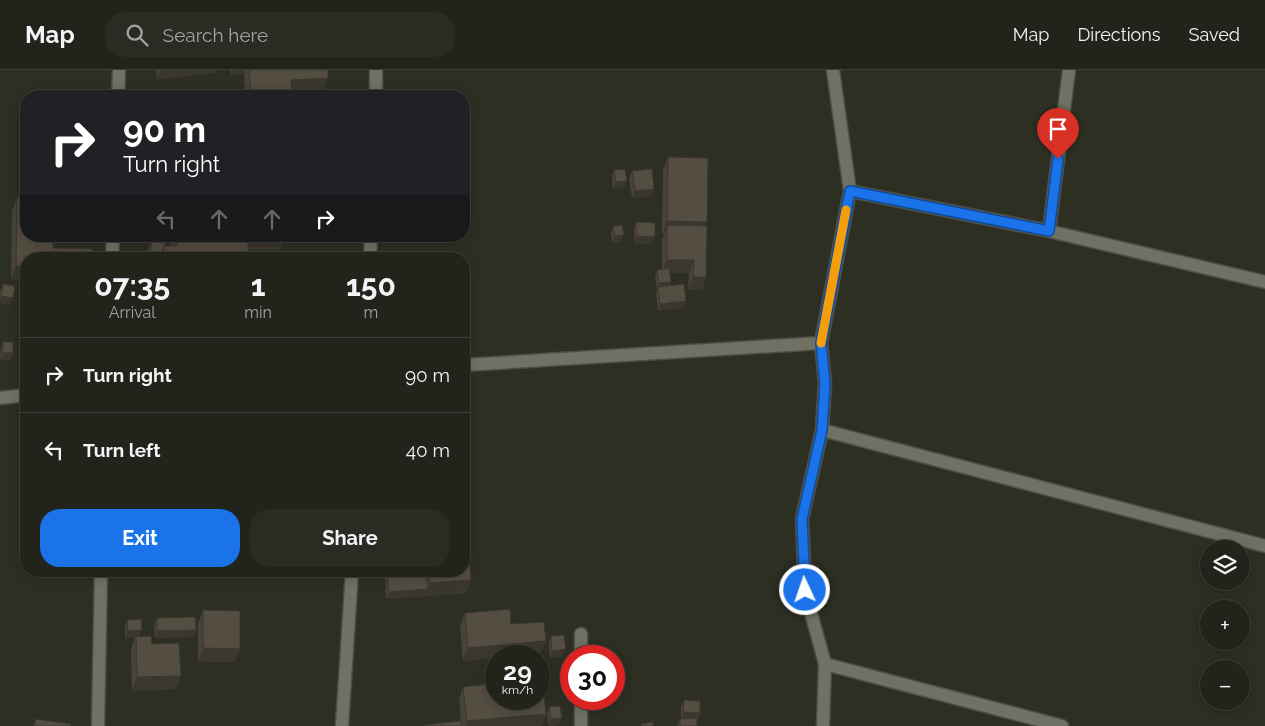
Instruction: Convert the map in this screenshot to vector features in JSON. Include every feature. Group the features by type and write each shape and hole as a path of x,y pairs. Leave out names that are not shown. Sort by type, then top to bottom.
{"street":[{"path":"118,90 119,70"},
{"path":"376,70 376,90"},
{"path":"822,726 825,664 805,590 802,519 822,430 825,384 821,343 850,191 832,70"},
{"path":"1049,231 1069,70"},
{"path":"850,191 1049,231 1265,282"},
{"path":"470,365 821,343"},
{"path":"0,398 20,396"},
{"path":"822,430 1265,546"},
{"path":"98,726 101,577"},
{"path":"342,726 352,577"},
{"path":"581,634 581,645"},
{"path":"825,664 1062,726"},
{"path":"581,710 581,726"}],"building":[{"path":"249,70 328,70 328,78 291,80 292,90 251,90"},
{"path":"668,157 708,158 707,222 667,221"},
{"path":"625,169 627,181 616,182 614,170"},
{"path":"652,169 654,189 635,191 632,171"},
{"path":"17,198 20,198 20,242 53,242 53,248 93,249 93,252 20,252 20,266 16,266"},
{"path":"636,222 655,223 655,237 636,236"},
{"path":"622,225 624,235 615,236 613,226"},
{"path":"667,225 707,226 706,277 693,277 694,260 667,260"},
{"path":"151,242 165,242 162,252 151,252"},
{"path":"177,242 248,242 248,252 164,252 164,246 177,246"},
{"path":"669,268 671,282 659,283 657,270"},
{"path":"3,284 15,286 13,298 1,296"},
{"path":"684,284 686,301 660,304 658,287"},
{"path":"3,342 13,342 13,353 3,353"},
{"path":"470,566 471,580 430,583 430,577 470,577"},
{"path":"388,577 427,577 428,589 389,592"},
{"path":"510,609 511,624 544,622 546,641 468,648 465,613"},
{"path":"203,610 240,611 240,649 203,648"},
{"path":"195,617 196,630 157,631 157,618"},
{"path":"141,619 142,630 128,631 127,620"},
{"path":"564,635 565,645 560,645 560,650 552,651 551,636"},
{"path":"151,636 152,644 179,643 181,676 137,677 136,637"},
{"path":"485,684 485,710 546,710 546,714 467,721 463,687"},
{"path":"684,700 700,701 700,713 683,712"},
{"path":"560,706 562,718 551,719 550,707"},
{"path":"697,718 697,726 680,726 680,719"},
{"path":"36,719 71,724 71,726 34,726"},
{"path":"461,721 462,726 424,726 424,725"},
{"path":"653,722 653,726 641,726 641,724"}],"slow traffic":[{"path":"821,343 846,210"}],"route":[{"path":"805,590 802,519 822,430 825,384 821,343 850,191 1049,231 1058,159"}]}
